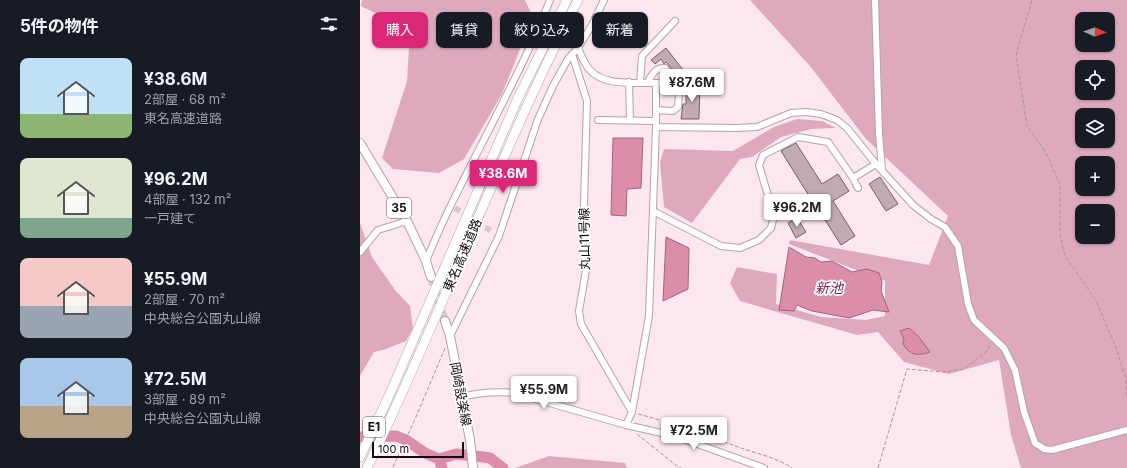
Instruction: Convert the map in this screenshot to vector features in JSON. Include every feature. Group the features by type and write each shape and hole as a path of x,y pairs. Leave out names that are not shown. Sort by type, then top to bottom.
{"highway":[{"name":"東名高速道路","path":"360,457 389,396 518,98 567,0"},
{"name":"東名高速道路","path":"367,468 398,402 528,104 555,45 578,0"}],"main road":[{"name":"35","path":"361,148 407,221 426,261 431,277"},
{"name":"岡崎設楽線","path":"445,321 450,336 462,397 470,440 473,468"}],"street":[{"path":"426,261 502,106 550,0"},
{"path":"584,38 604,0"},
{"path":"875,0 879,134 882,170"},
{"path":"644,83 642,56 675,21"},
{"path":"450,336 499,236 538,119 553,86 572,54 578,48 585,64 599,78 616,82 674,84"},
{"name":"丸山11号線","path":"572,54 587,101 583,237 586,270 579,311 582,324 632,412"},
{"path":"644,83 656,70 665,68 679,93 678,107 673,111 656,110"},
{"path":"629,82 630,120"},
{"path":"626,424 632,412 649,316 656,124 656,83"},
{"path":"598,120 630,120 656,124 744,128 757,127 791,113 806,112 822,114 837,120 847,128 876,164 913,205 931,219 945,227 958,246 968,304 974,320 1004,348 1016,370 1024,412 1035,443 1044,449 1052,450 1127,430"},
{"path":"653,211 721,246 740,248 759,240 772,228 774,216 759,165 763,155 798,137 828,142 853,178 858,188"},
{"path":"853,178 876,164"},
{"path":"360,252 378,230 407,221"},
{"path":"493,232 499,236"},
{"path":"462,397 484,392 515,392 626,424 675,436 729,454 764,468"}],"path":[{"path":"1032,0 1016,54 1027,126 1046,151 1060,184 1060,234 1065,256 1095,299 1116,344 1125,375 1127,396"},
{"path":"393,467 450,336"},
{"path":"878,468 907,369 943,372 964,369 988,350 992,337"},
{"path":"632,412 662,420 786,464 792,468"},
{"path":"636,433 672,463 681,468"}],"shaded area":[{"path":"362,0 525,0 531,12 500,12 500,48 521,48 502,94 464,159 439,173 393,169 382,158 407,81 409,48 428,48 428,12 373,12 361,6"},
{"path":"750,0 1127,0 1127,468 1021,468 1011,435 999,360 949,374 904,362 878,332 857,335 740,301 730,283 737,267 777,274 776,304 821,317 866,320 885,316 885,281 789,244 790,240 929,265 948,216 866,139 810,66"},
{"path":"797,119 822,121 836,128 811,129 781,137 752,157 740,159 692,223 664,207 660,162 664,149 733,151 774,127"},
{"path":"360,223 372,257 395,290 410,306 413,328 406,341 374,352 360,376"},
{"path":"549,456 625,463 627,468 515,468"}],"water":[{"path":"613,138 643,138 641,188 627,189 626,216 611,215"},
{"path":"666,237 689,248 688,289 663,301"},
{"name":"新池","path":"789,247 806,257 815,258 821,262 832,261 852,272 867,269 879,273 882,282 881,291 889,312 873,310 849,318 812,311 797,305 794,311 779,310"},
{"path":"909,328 919,337 930,352 915,354 906,348 903,344 904,339 900,331"}],"building":[{"path":"666,48 687,75 681,80 666,62 664,64 661,59 655,64 651,60"},
{"path":"686,84 700,84 699,119 681,119 683,104 686,104"},
{"path":"796,143 822,184 838,174 849,191 833,201 855,236 841,245 816,206 806,212 802,206 811,199 781,151"},
{"path":"880,177 898,204 886,211 869,184"},
{"path":"797,218 806,232 796,238 788,223"}],"waterway":[{"path":"360,437 396,436 406,440 425,453 439,459 442,468"},
{"path":"439,459 456,454 483,457 490,458 503,468"}],"tunnel":[{"path":"455,208 493,232"},
{"path":"431,277 445,321"}]}
